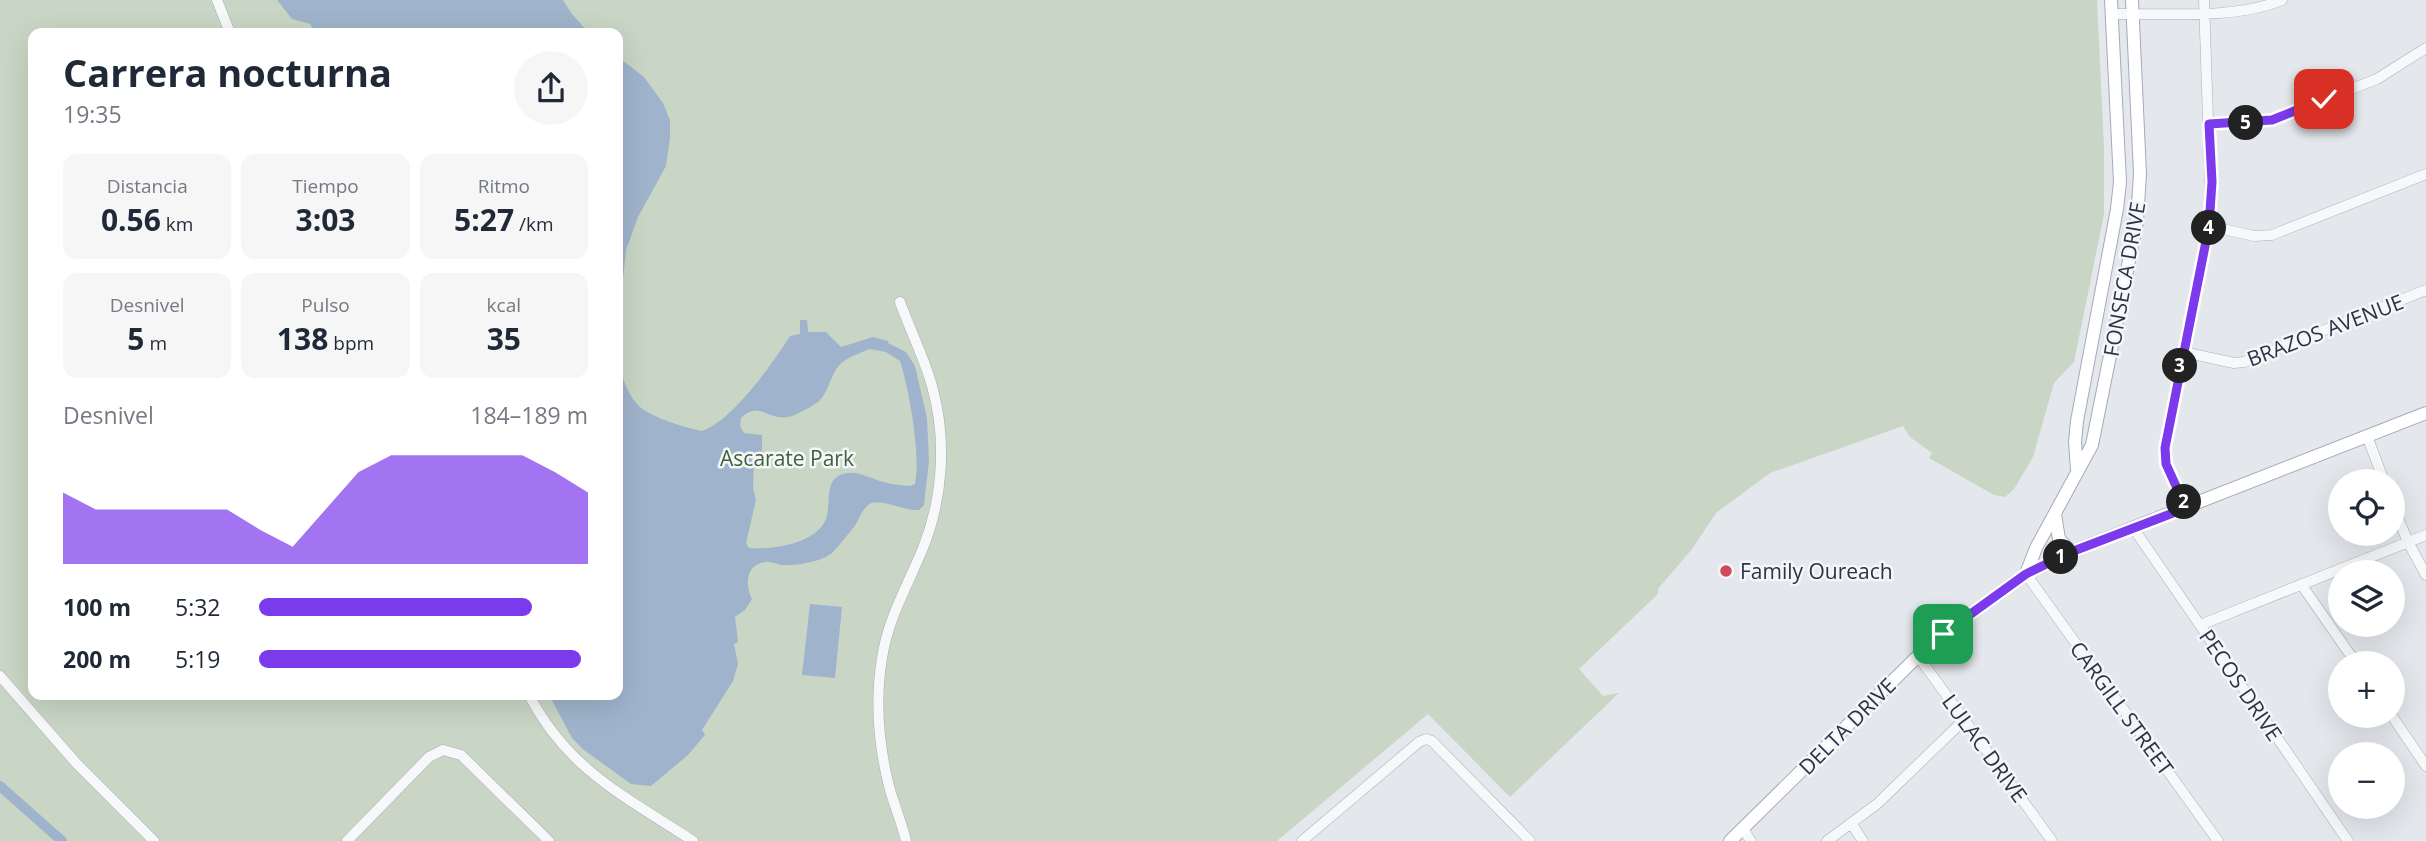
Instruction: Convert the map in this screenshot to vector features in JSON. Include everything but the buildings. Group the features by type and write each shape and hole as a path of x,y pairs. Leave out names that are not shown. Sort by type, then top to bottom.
{"main road":[{"name":"FONSECA DRIVE","path":"2077,469 2077,421 2119,196 2112,7"},
{"name":"FONSECA DRIVE","path":"2026,574 2028,564 2092,445 2137,221 2140,174 2132,7"},
{"name":"DELTA DRIVE","path":"1730,841 1917,656 1969,614 2026,574 2071,552 2426,413"},
{"path":"2055,514 2059,539 2071,552"}],"street":[{"path":"217,0 228,28"},
{"path":"2186,508 2164,456 2209,226 2212,182 2204,0"},
{"path":"2112,7 2205,13 2257,8 2282,0"},
{"path":"2209,124 2272,120 2376,79 2426,48"},
{"path":"2209,226 2254,236 2272,235 2426,174"},
{"name":"BRAZOS AVENUE","path":"2183,352 2234,363 2244,362 2426,290"},
{"path":"900,302 933,387 939,420 941,461 932,521 923,548 893,614 881,659 879,729 889,788 906,841"},
{"path":"2367,436 2379,469"},
{"name":"PECOS DRIVE","path":"2134,528 2348,841"},
{"path":"2405,535 2426,575"},
{"path":"2200,625 2426,535"},
{"name":"CARGILL STREET","path":"2026,574 2218,841"},
{"path":"2301,584 2348,651"},
{"name":"LULAC DRIVE","path":"1917,656 2052,841"},
{"path":"0,676 77,764 154,841"},
{"path":"532,700 556,739 592,774 693,841"},
{"path":"1827,841 1877,804 1965,719"},
{"path":"2400,728 2426,766"},
{"path":"1302,841 1419,742 1426,739 1432,741 1530,841"},
{"path":"347,841 429,757 443,750 461,755 549,841"},
{"path":"1851,823 1863,841"},
{"path":"1743,829 1751,841"}],"green space":[{"name":"Ascarate Park","path":"0,0 2097,0 2104,148 2104,214 2074,362 2054,383 2033,457 2014,489 2005,497 1994,495 1929,458 1932,453 1910,437 1903,426 1770,473 1716,513 1692,549 1658,589 1658,594 1579,669 1603,696 1619,693 1510,797 1428,714 1277,841 0,841"}],"water":[{"path":"277,0 563,0 585,28 313,28 310,24 292,19"},
{"path":"623,61 644,77 663,103 670,120 666,166 638,217 626,250 623,279"},
{"path":"800,320 807,320 808,332 826,332 841,347 873,337 888,341 906,352 915,366 927,418 929,461 924,505 919,510 913,510 871,503 834,552 827,556 800,564 781,565 767,562 754,567 748,576 752,599 745,610 735,617 738,642 734,644 738,664 733,681 702,730 705,735 688,755 651,786 631,784 572,738 552,700 623,700 623,377 631,396 640,407 661,419 702,431 714,425 739,404 790,336 800,334","holes":["869,349 886,352 900,361 913,422 915,484 891,484 856,473 839,475 831,485 828,513 821,528 792,544 749,548 746,543 756,500 753,488 754,464 762,463 762,435 744,433 740,426 741,418 755,411 780,417 797,414 821,399 836,369 844,361"]},
{"path":"810,604 842,607 835,678 802,675"}],"waterway":[{"path":"0,786 62,841"}],"place":[{"name":"Family Oureach","path":"1726,571"}],"route":[{"path":"1943,634 2026,574 2071,552 2186,508 2164,456 2176,383 2209,226 2212,182 2209,124 2272,120 2324,99"}]}
